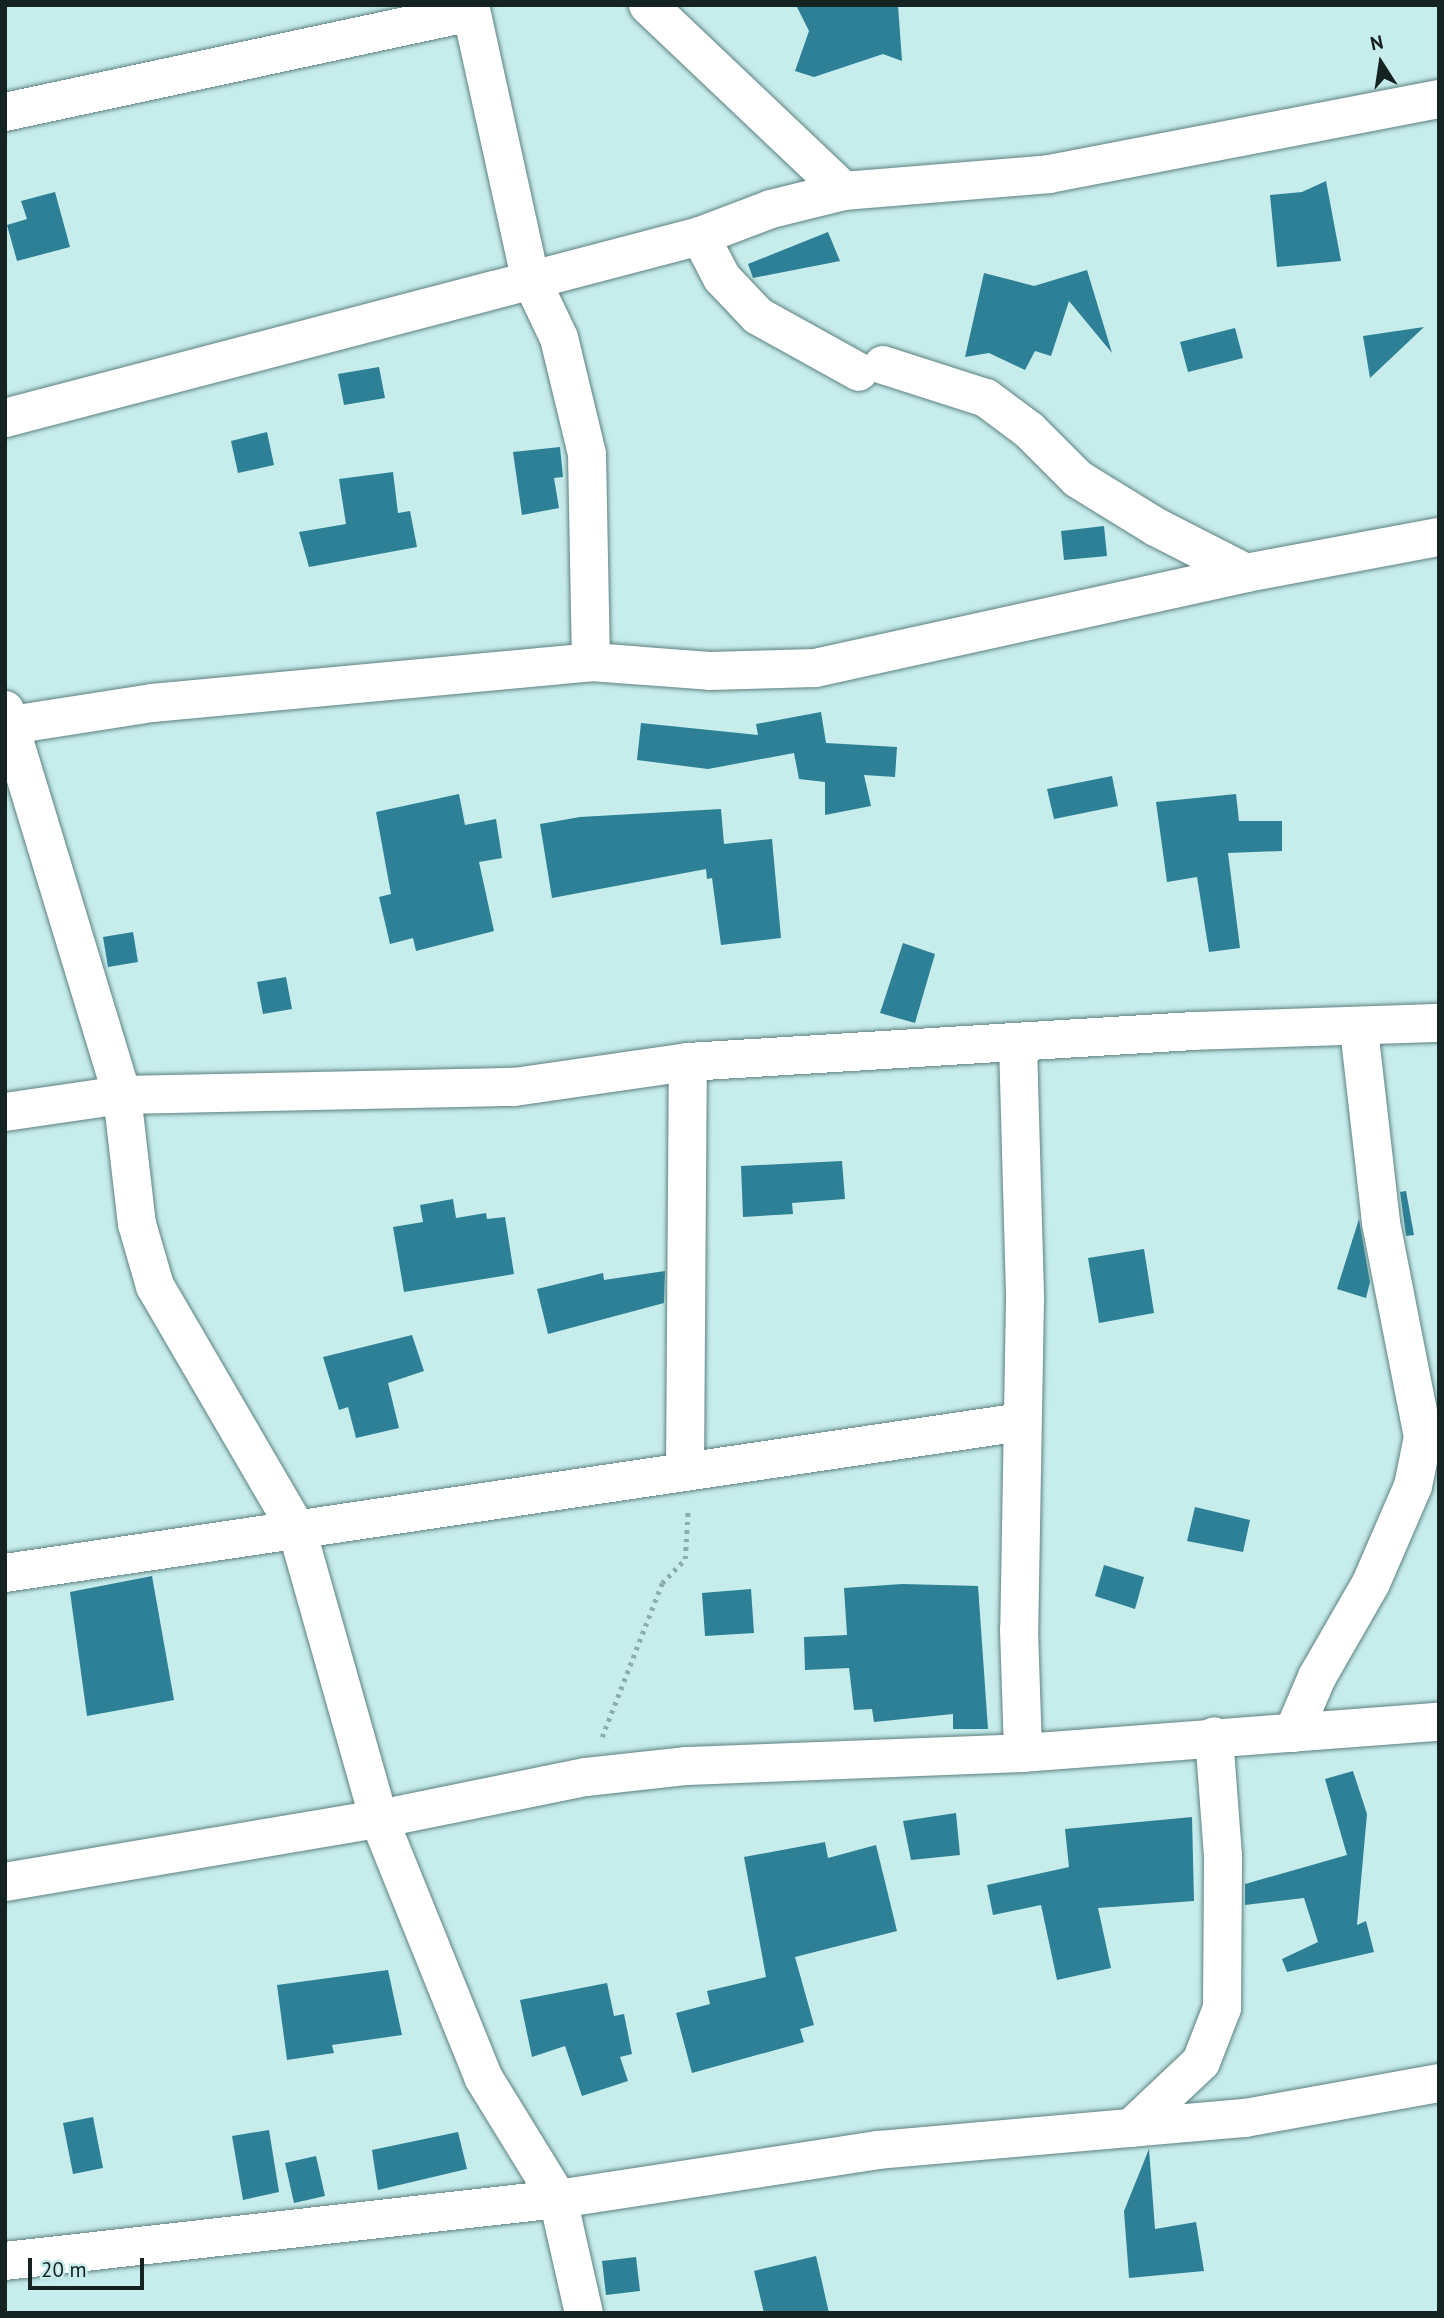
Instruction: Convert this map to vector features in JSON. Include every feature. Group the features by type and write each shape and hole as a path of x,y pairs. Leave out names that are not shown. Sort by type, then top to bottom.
{"street":[{"path":"648,5 844,191"},
{"path":"5,112 470,9 530,277 559,338 587,454 591,662"},
{"path":"5,418 530,277 700,236 771,209 844,191 1049,174 1439,99"},
{"path":"700,236 722,278 758,316 871,368 986,398 1029,430 1078,479 1156,527 1246,573"},
{"path":"584,2313 558,2199 483,2077 379,1819 298,1530 155,1286 137,1224 122,1095 7,720 152,703 591,662 710,671 815,668 1246,573 1439,537"},
{"path":"5,1112 122,1095 514,1087 688,1062 1018,1044 1193,1031 1359,1028 1439,1023"},
{"path":"1293,1733 1317,1677 1371,1583 1413,1486 1423,1437 1381,1222 1359,1028"},
{"path":"1018,1044 1025,1299 1021,1422 1023,1754"},
{"path":"685,1471 688,1062"},
{"path":"5,1573 1021,1422"},
{"path":"5,1882 379,1819 586,1777 687,1766 1023,1754 1214,1736 1439,1722"},
{"path":"1131,2128 1201,2062 1222,2008 1223,1856 1214,1736"},
{"path":"5,2261 558,2199 878,2150 1245,2118 1439,2083"}],"path":[{"path":"586,1777 662,1583 685,1559 690,1538 685,1471"}],"building":[{"path":"796,5 898,5 902,61 883,54 814,77 795,71 809,31"},
{"path":"1326,181 1341,261 1277,267 1270,195 1302,192"},
{"path":"55,192 70,247 17,261 7,225 27,219 21,201"},
{"path":"828,232 840,261 753,278 748,264"},
{"path":"1087,270 1112,353 1069,301 1051,356 1035,351 1025,370 989,353 965,357 984,273 1034,286"},
{"path":"1424,327 1370,378 1363,336"},
{"path":"1235,328 1243,358 1188,372 1180,342"},
{"path":"379,367 385,398 344,405 338,374"},
{"path":"267,432 274,465 238,473 231,441"},
{"path":"560,447 563,477 554,478 559,508 522,515 513,452"},
{"path":"393,472 398,513 410,511 417,547 309,567 299,532 346,524 339,479"},
{"path":"1104,526 1107,556 1064,560 1061,531"},
{"path":"821,712 826,743 897,747 895,777 864,775 871,806 825,815 825,782 799,779 794,753 708,769 637,760 641,723 758,735 756,724"},
{"path":"1112,776 1118,806 1054,819 1047,789"},
{"path":"459,794 465,825 496,819 502,858 479,862 494,931 416,951 413,938 390,944 379,897 391,894 376,812"},
{"path":"1236,794 1239,821 1282,821 1282,851 1228,853 1240,948 1209,952 1197,877 1167,882 1156,802"},
{"path":"721,809 724,844 772,839 781,938 721,945 712,878 707,879 706,869 552,898 540,824 580,817"},
{"path":"133,932 138,962 108,967 103,937"},
{"path":"903,943 935,954 915,1023 880,1013"},
{"path":"286,977 292,1009 263,1014 257,982"},
{"path":"842,1161 845,1199 792,1203 793,1214 743,1217 741,1166"},
{"path":"1406,1191 1414,1235 1406,1236 1400,1192"},
{"path":"453,1199 456,1218 486,1213 487,1219 505,1217 514,1274 404,1292 393,1227 423,1222 420,1205"},
{"path":"1359,1219 1370,1282 1366,1298 1337,1289"},
{"path":"1144,1249 1154,1313 1099,1323 1088,1258"},
{"path":"665,1271 664,1303 548,1334 537,1289 603,1273 604,1280"},
{"path":"412,1335 424,1371 388,1383 399,1428 356,1438 348,1407 339,1410 323,1357"},
{"path":"1195,1507 1250,1520 1243,1552 1187,1541"},
{"path":"1104,1565 1144,1577 1135,1609 1095,1596"},
{"path":"152,1576 174,1700 87,1716 70,1592"},
{"path":"902,1584 978,1586 988,1729 953,1729 953,1714 874,1722 872,1709 854,1710 849,1668 805,1670 804,1637 847,1635 844,1588"},
{"path":"751,1589 754,1633 705,1636 702,1593"},
{"path":"1353,1771 1367,1814 1357,1925 1366,1921 1374,1952 1287,1972 1282,1959 1318,1942 1304,1898 1245,1905 1245,1884 1347,1855 1325,1779"},
{"path":"956,1813 960,1855 911,1860 903,1821"},
{"path":"1192,1817 1194,1901 1098,1908 1111,1968 1057,1980 1041,1905 993,1915 987,1885 1069,1867 1065,1829"},
{"path":"825,1842 828,1858 876,1845 897,1931 795,1957 814,2025 800,2029 804,2042 692,2073 676,2013 710,2004 707,1991 766,1977 744,1857"},
{"path":"388,1970 402,2035 332,2045 334,2053 287,2060 277,1985"},
{"path":"607,1983 614,2016 624,2014 632,2054 620,2057 628,2081 582,2096 565,2046 532,2057 520,2000"},
{"path":"93,2117 103,2168 73,2174 63,2123"},
{"path":"269,2130 279,2192 243,2200 232,2136"},
{"path":"458,2132 467,2169 378,2190 372,2150"},
{"path":"1149,2149 1155,2229 1196,2222 1204,2271 1129,2278 1124,2211"},
{"path":"316,2156 325,2196 294,2203 285,2163"},
{"path":"816,2256 829,2313 764,2313 754,2271"},
{"path":"636,2257 640,2291 606,2295 602,2261"}]}
